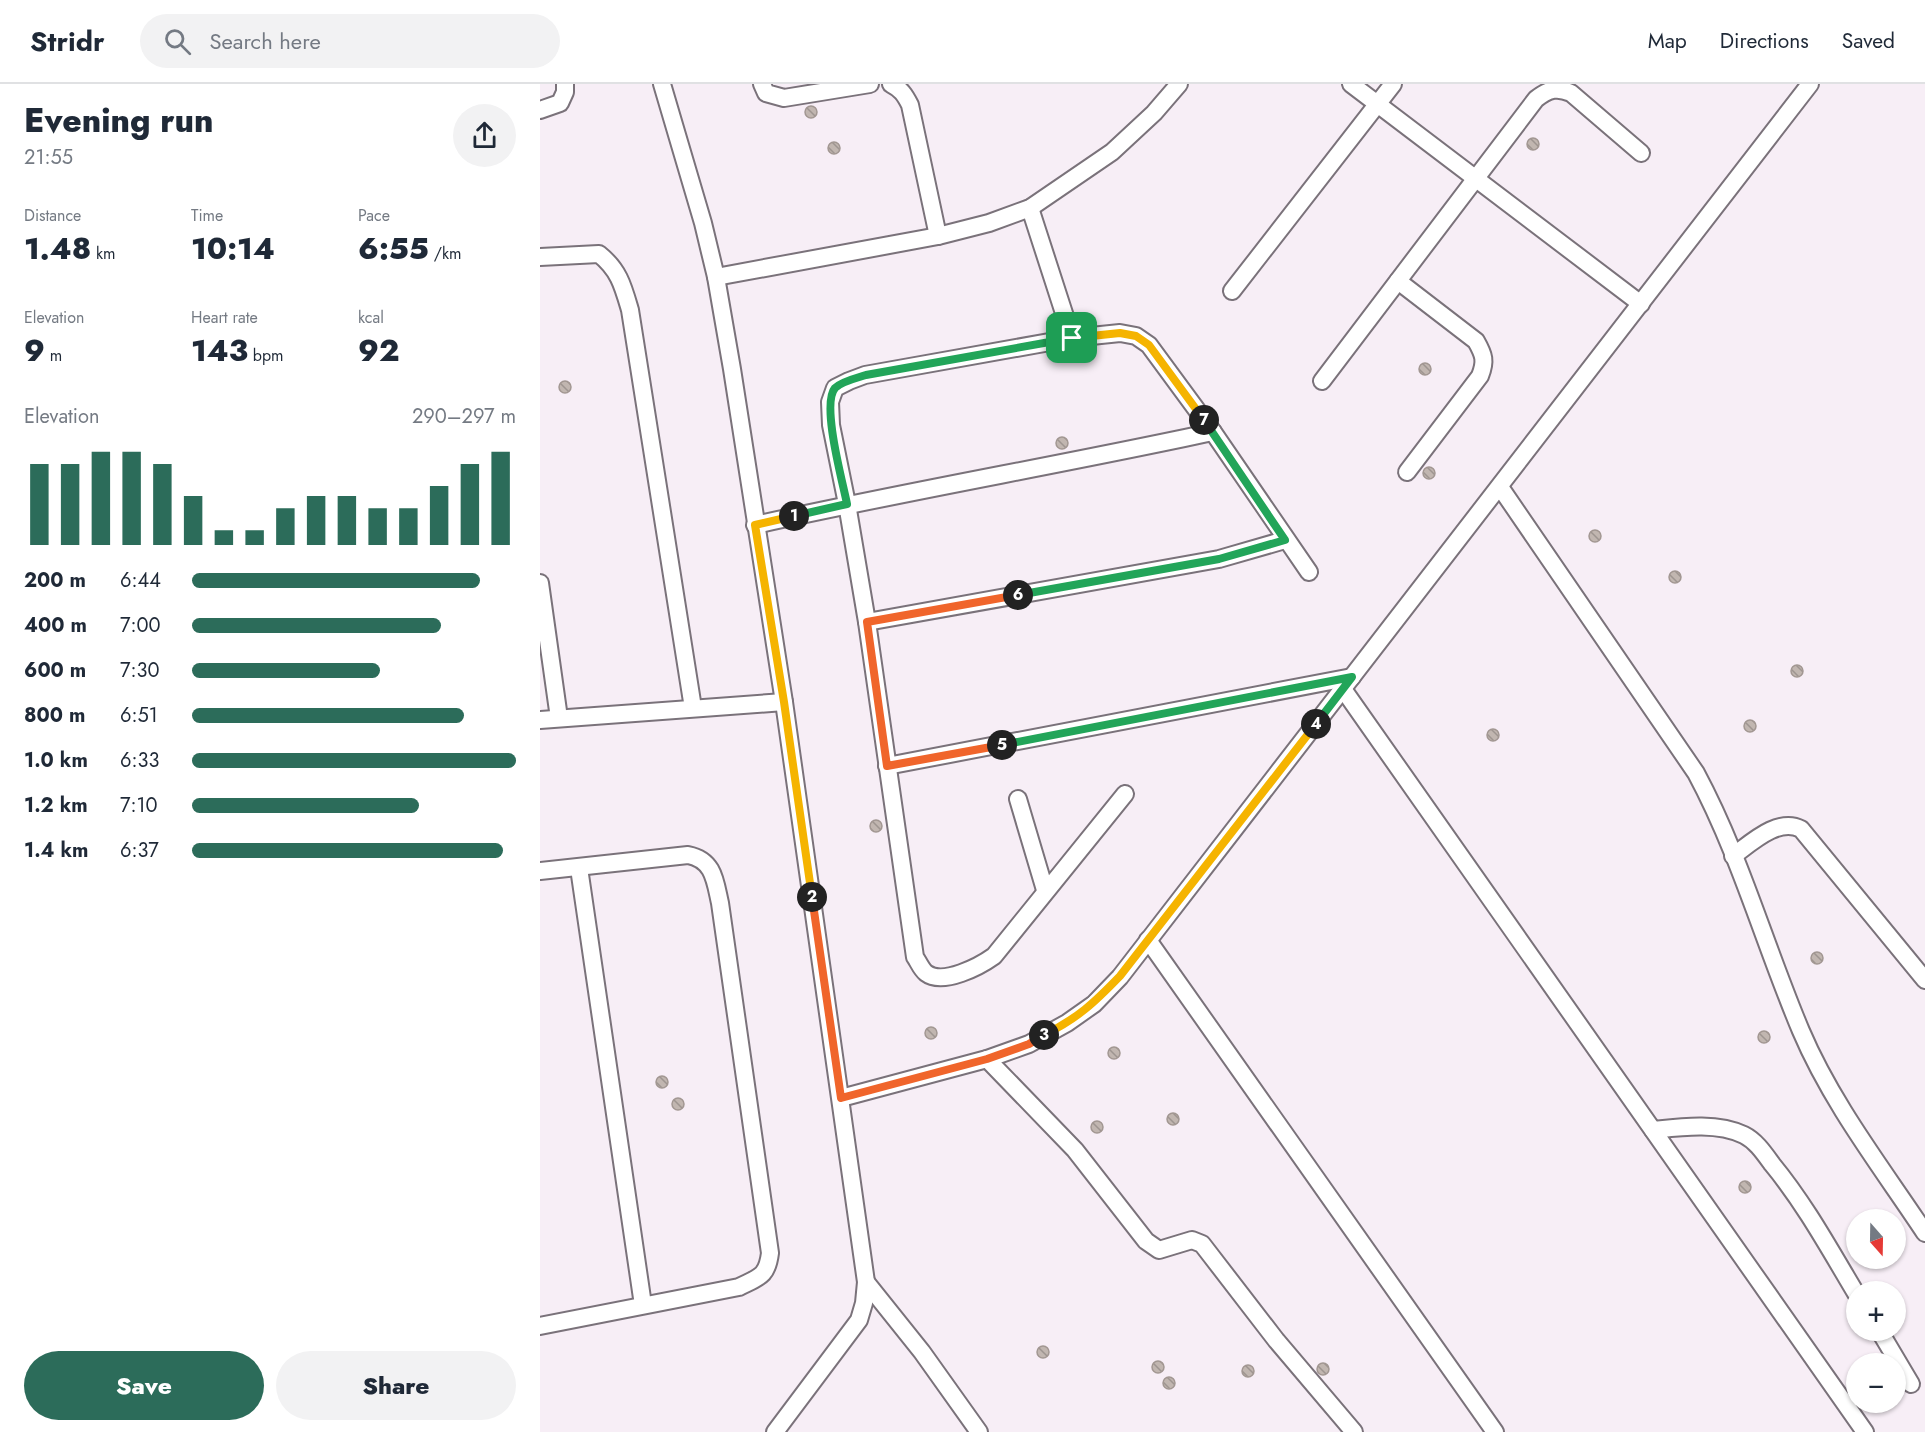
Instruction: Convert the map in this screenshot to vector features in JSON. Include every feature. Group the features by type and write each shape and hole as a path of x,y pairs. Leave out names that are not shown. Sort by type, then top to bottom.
{"street":[{"path":"540,110 560,103 565,92 565,84"},
{"path":"662,84 680,141 716,277 732,369 784,702 866,1282 864,1303 859,1320 774,1432"},
{"path":"762,84 766,93 784,98 870,84"},
{"path":"716,277 938,236 989,223 1030,208 1112,152 1154,113 1179,84"},
{"path":"1351,84 1641,304"},
{"path":"1232,291 1393,84"},
{"path":"841,1098 987,1059 1029,1044 1067,1023 1094,1004 1149,940 1810,84"},
{"path":"896,85 906,96 910,105 938,236"},
{"path":"1322,381 1536,99 1547,90 1560,88 1571,93 1641,153"},
{"path":"1030,208 1072,338"},
{"path":"540,257 599,254 611,264 621,282 630,310 693,708"},
{"path":"1398,281 1476,341 1484,353 1485,363 1480,376 1407,472"},
{"path":"1125,794 994,956 978,967 957,974 939,977 926,973 915,957 867,622 831,424 830,402 835,388 866,375 1072,338 1120,333 1136,336 1149,345 1213,432 1309,572"},
{"path":"755,525 847,504 1055,465 1213,432"},
{"path":"1500,487 1706,791 1802,1032 1838,1103 1924,1228"},
{"path":"867,622 1219,559 1285,540"},
{"path":"540,583 559,718"},
{"path":"887,766 1348,683"},
{"path":"1348,683 1653,1130 1865,1432"},
{"path":"540,720 784,702"},
{"path":"1018,799 1046,890"},
{"path":"1733,855 1776,827 1793,825 1800,829 1925,980"},
{"path":"540,871 688,855 700,857 708,865 714,877 720,903 771,1253 769,1268 760,1277 740,1287 540,1326"},
{"path":"579,868 643,1305"},
{"path":"1149,940 1495,1432"},
{"path":"987,1059 1075,1150 1146,1241 1159,1250 1192,1240 1202,1244 1276,1340 1354,1432"},
{"path":"1653,1130 1691,1125 1743,1134 1754,1141 1793,1190 1848,1281"},
{"path":"866,1282 922,1352 979,1432"},
{"path":"1886,1341 1911,1384"}],"building":[{"path":"811,106 817,112 811,118 805,112"},
{"path":"1533,138 1539,144 1533,150 1527,144"},
{"path":"834,142 840,148 834,154 828,148"},
{"path":"1425,363 1431,369 1425,375 1419,369"},
{"path":"565,381 571,387 565,393 559,387"},
{"path":"1062,437 1068,443 1062,449 1056,443"},
{"path":"1429,467 1435,473 1429,479 1423,473"},
{"path":"1595,530 1601,536 1595,542 1589,536"},
{"path":"1675,571 1681,577 1675,583 1669,577"},
{"path":"1797,665 1803,671 1797,677 1791,671"},
{"path":"1750,720 1756,726 1750,732 1744,726"},
{"path":"1493,729 1499,735 1493,741 1487,735"},
{"path":"876,820 882,826 876,832 870,826"},
{"path":"1817,952 1823,958 1817,964 1811,958"},
{"path":"931,1027 937,1033 931,1039 925,1033"},
{"path":"1764,1031 1770,1037 1764,1043 1758,1037"},
{"path":"1114,1047 1120,1053 1114,1059 1108,1053"},
{"path":"662,1076 668,1082 662,1088 656,1082"},
{"path":"678,1098 684,1104 678,1110 672,1104"},
{"path":"1173,1113 1179,1119 1173,1125 1167,1119"},
{"path":"1097,1121 1103,1127 1097,1133 1091,1127"},
{"path":"1745,1181 1751,1187 1745,1193 1739,1187"},
{"path":"1043,1346 1049,1352 1043,1358 1037,1352"},
{"path":"1158,1361 1164,1367 1158,1373 1152,1367"},
{"path":"1323,1363 1329,1369 1323,1375 1317,1369"},
{"path":"1248,1365 1254,1371 1248,1377 1242,1371"},
{"path":"1169,1377 1175,1383 1169,1389 1163,1383"}],"route":[{"path":"1120,333 1136,336 1149,345 1213,432 1285,540 1219,559 867,622 887,766 1352,677 1120,976 1094,1004 1067,1023 1029,1044 987,1059 841,1098 784,702 755,525 847,504 831,424 830,402 835,388 866,375 1072,338 1120,333"}]}
